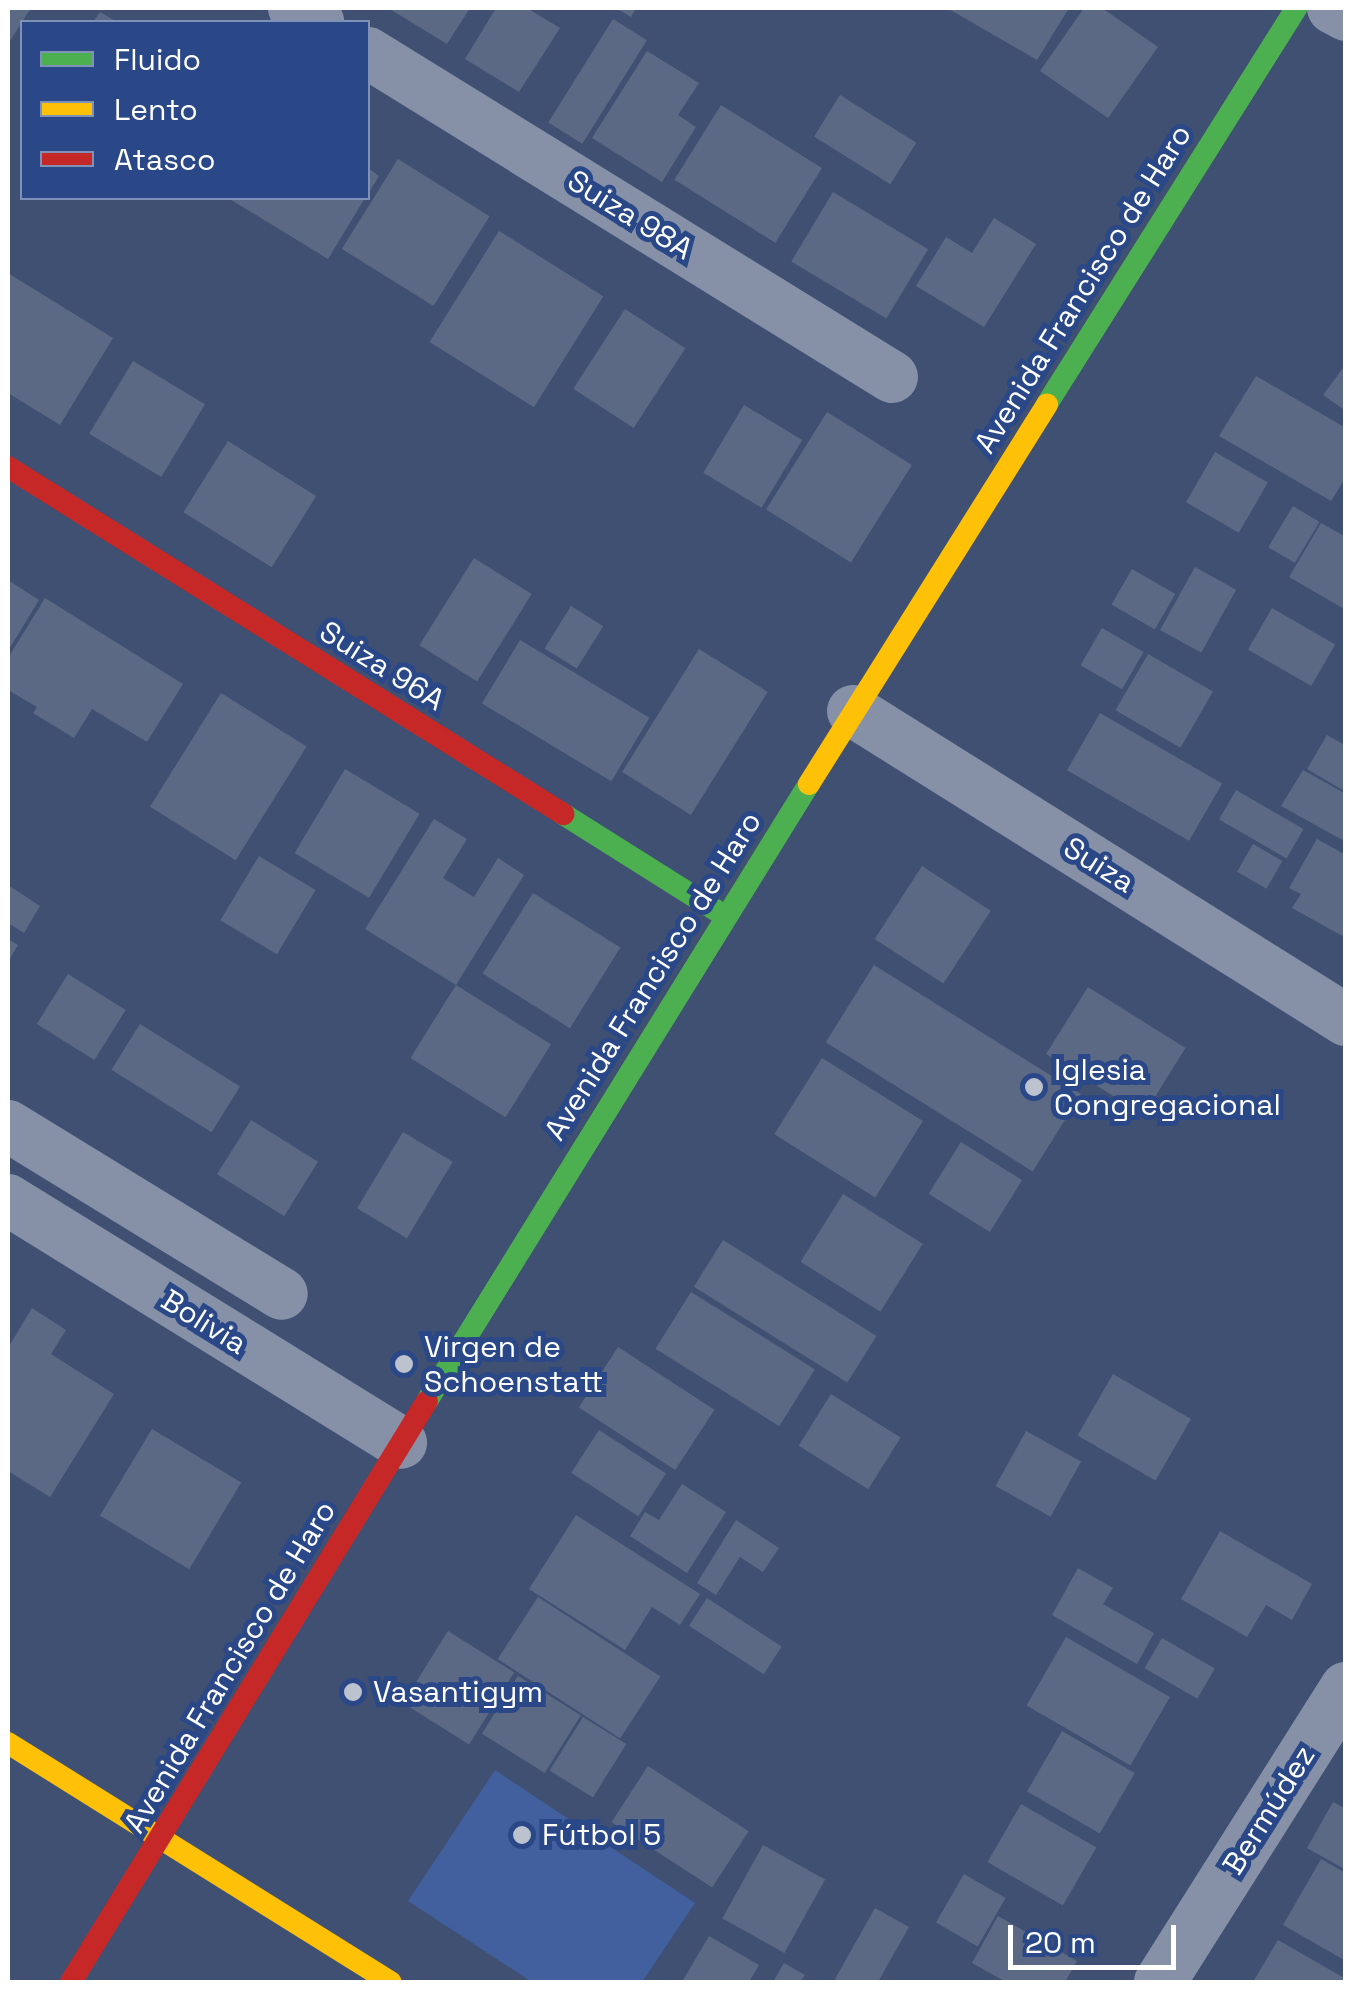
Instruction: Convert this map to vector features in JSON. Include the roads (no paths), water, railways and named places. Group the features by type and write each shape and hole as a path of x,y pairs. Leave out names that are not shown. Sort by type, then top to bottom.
{"main road":[{"name":"Avenida Francisco de Haro","path":"71,1982 725,916 1296,8"},
{"name":"Suiza 96A","path":"8,467 725,916"},
{"path":"8,1742 391,1982"}],"street":[{"path":"1332,8 1346,16"},
{"name":"Suiza 98A","path":"370,54 892,377"},
{"name":"Suiza","path":"852,712 1346,1020"},
{"path":"8,1126 282,1294"},
{"name":"Bolivia","path":"8,1200 401,1443"},
{"name":"Bermúdez","path":"1160,1982 1346,1688"}],"place":[{"name":"Iglesia Congregacional","path":"1034,1087"},
{"name":"Virgen de Schoenstatt","path":"404,1364"},
{"name":"Vasantigym","path":"353,1692"},
{"name":"Fútbol 5","path":"522,1835"}]}
